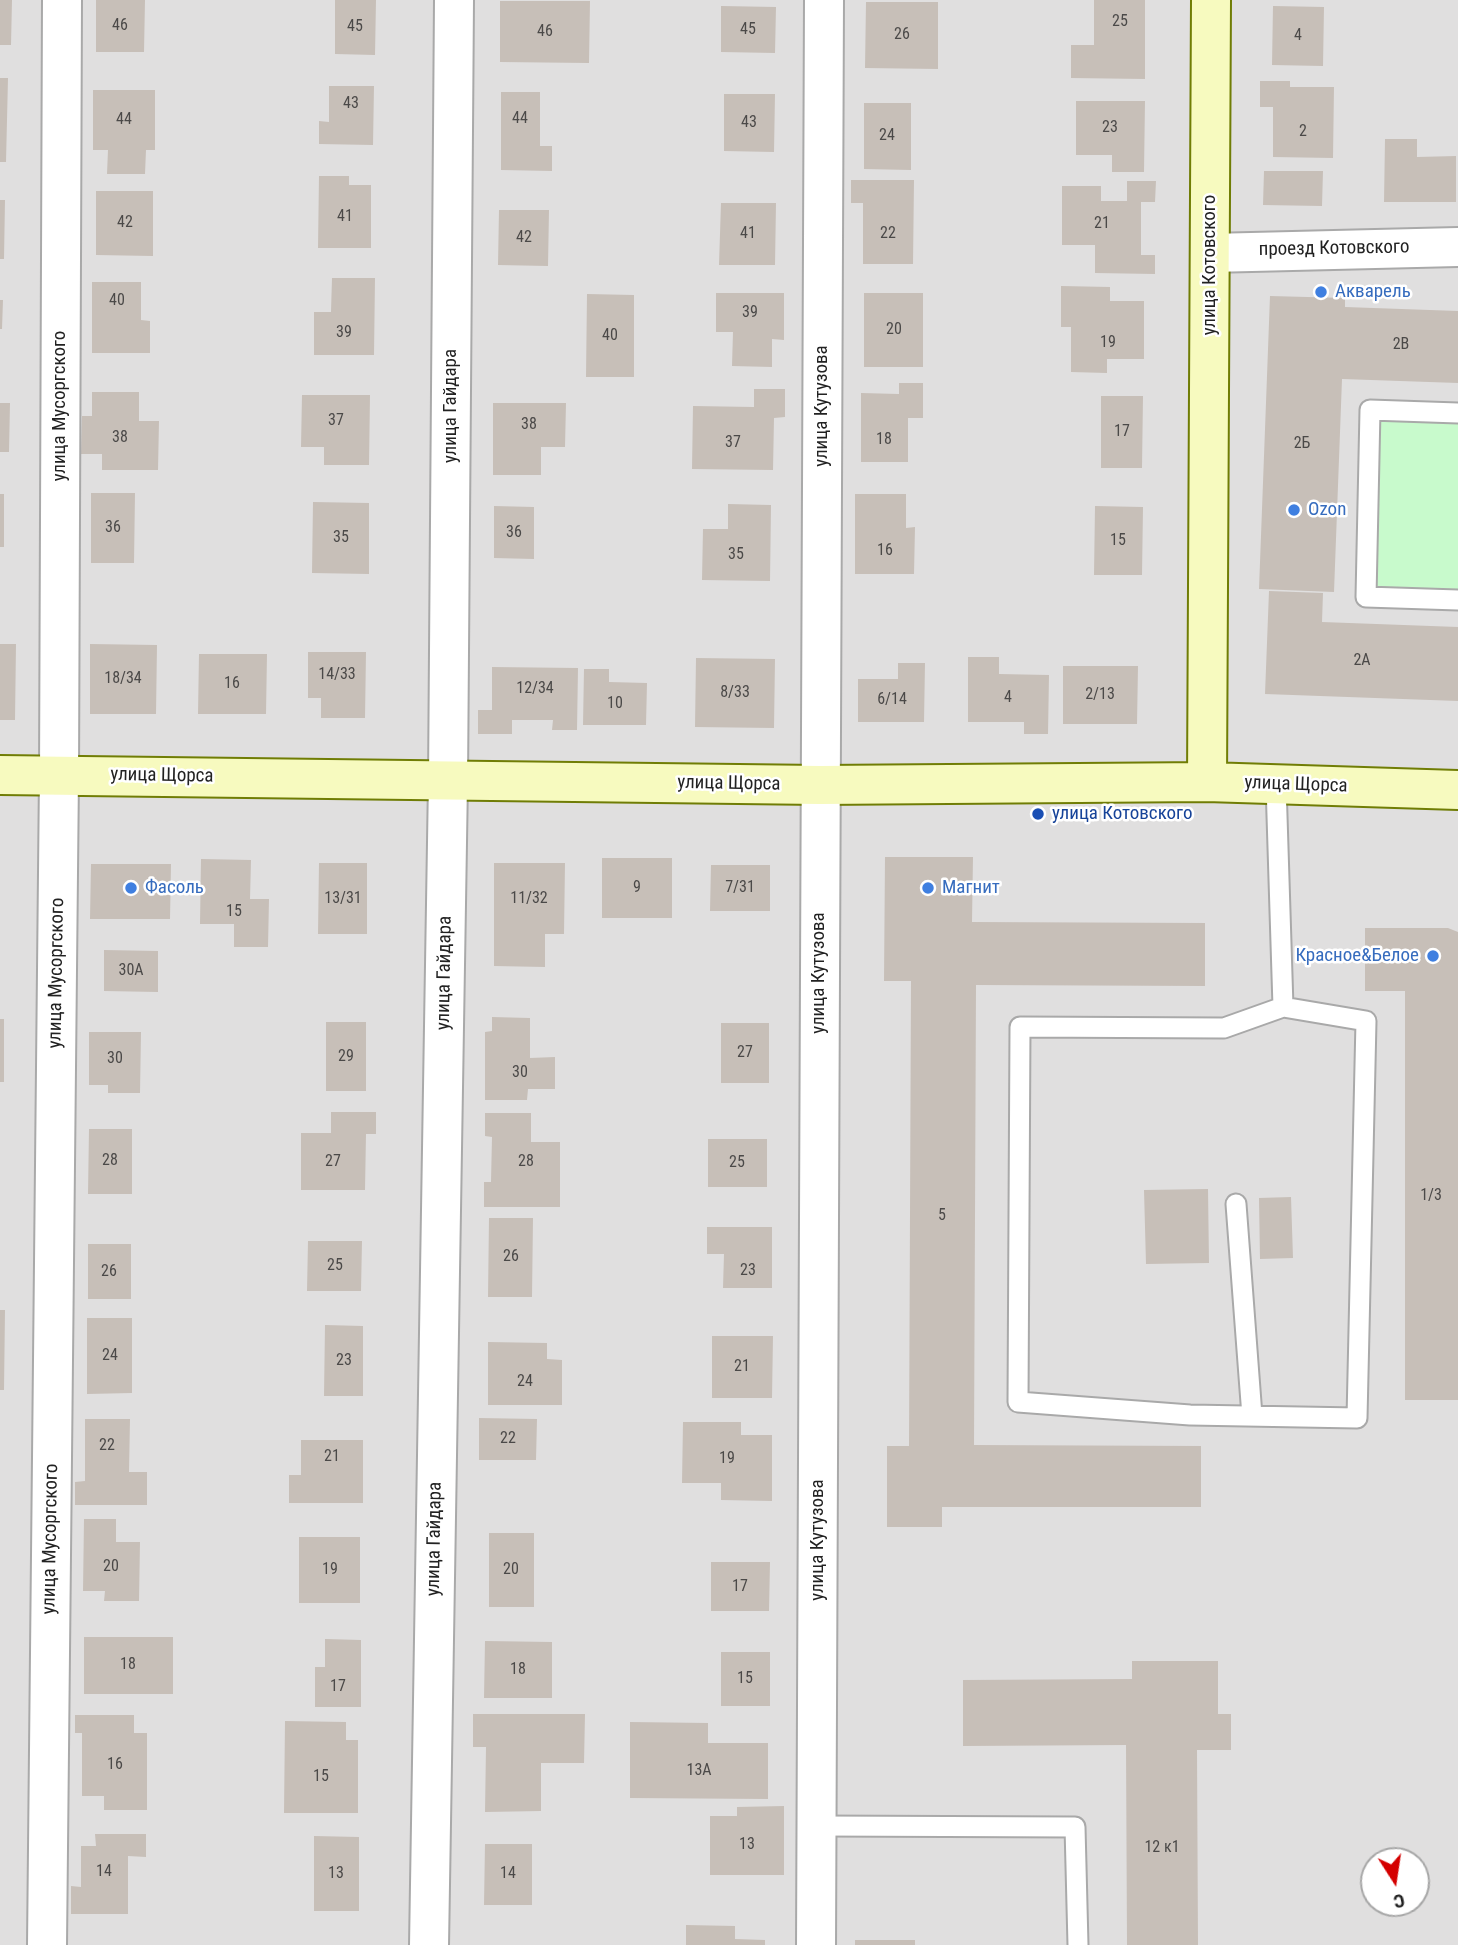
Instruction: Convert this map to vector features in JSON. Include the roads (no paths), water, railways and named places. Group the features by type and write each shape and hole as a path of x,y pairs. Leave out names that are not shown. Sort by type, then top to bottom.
{"street":[{"name":"улица Мусоргского","path":"47,1945 59,775 62,0"},
{"name":"улица Гайдара","path":"429,1945 448,781 454,0"},
{"name":"улица Кутузова","path":"816,1945 824,0"},
{"name":"улица Котовского","path":"1207,782 1211,0"},
{"name":"проезд Котовского","path":"1210,253 1458,247"},
{"name":"улица Щорса","path":"0,775 820,785 1207,782 1458,790"}],"lane":[{"path":"1458,413 1370,410 1366,597 1458,600"},
{"path":"1276,784 1283,1007"},
{"path":"1283,1007 1366,1021 1357,1418 1190,1415 1017,1402 1020,1027 1224,1028 1283,1007"},
{"path":"1236,1204 1252,1416"},
{"path":"818,1826 1075,1827 1078,1945"}],"place":[{"name":"Акварель","path":"1321,292"},
{"name":"Ozon","path":"1294,510"},
{"name":"улица Котовского","path":"1038,814"},
{"name":"Фасоль","path":"131,888"},
{"name":"Магнит","path":"928,888"},
{"name":"Красное&Белое","path":"1433,956"}]}
